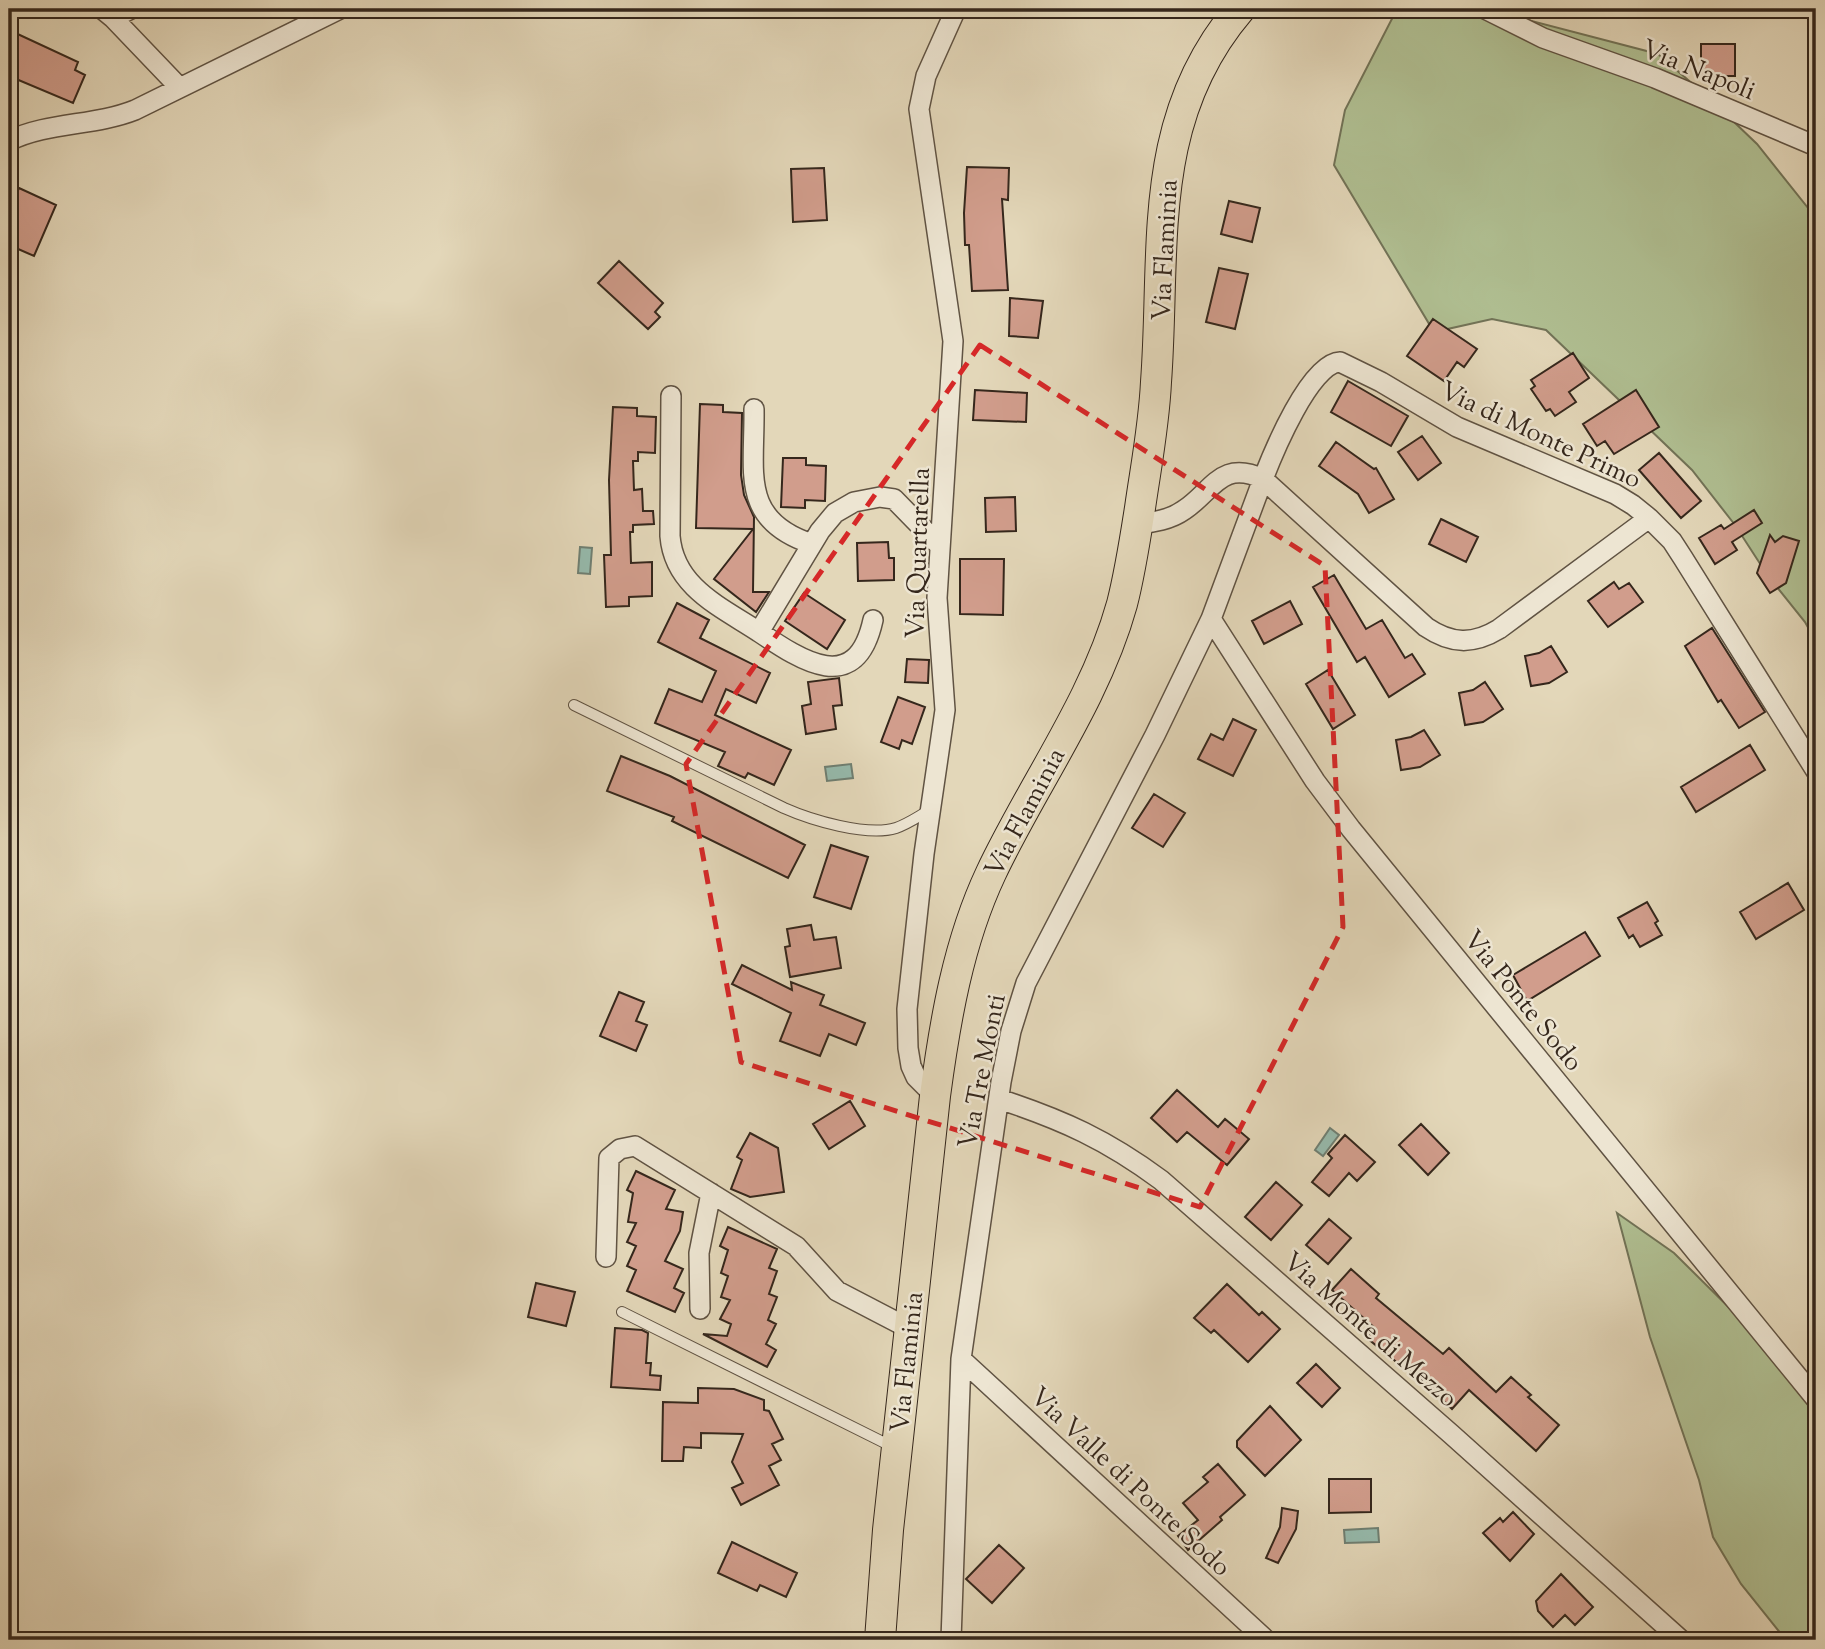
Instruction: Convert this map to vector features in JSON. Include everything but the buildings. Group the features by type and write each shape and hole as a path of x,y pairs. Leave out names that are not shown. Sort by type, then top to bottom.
{"main road":[{"name":"Via Flaminia","path":"880,1640 897,1449 943,1037 967,937 993,869 1056,753 1109,643 1125,590 1155,400 1161,239 1173,146 1183,105 1194,79 1240,9"}],"street":[{"path":"9,141 27,134 127,113 340,9"},
{"name":"Via Quartarella","path":"935,1096 913,1071 909,1060 908,1035 910,983 930,810 945,710 937,620 953,341 919,109 926,76 956,9"},
{"name":"Via Napoli","path":"1485,9 1543,38 1655,78 1816,146"},
{"path":"115,12 179,87"},
{"name":"Via Tre Monti","path":"951,1640 961,1359 1011,1031 1026,983 1156,735 1211,619 1263,479 1289,419 1323,370 1335,362"},
{"name":"Via di Monte Primo","path":"1335,362 1371,376 1457,427 1628,501 1667,536 1684,558 1816,771"},
{"path":"671,396 670,536 674,559 692,586 802,660 821,665 835,666 859,656 868,641 873,620"},
{"path":"754,409 755,484 758,502 766,517 780,531 812,544"},
{"path":"1137,524 1159,521 1177,514 1196,501 1216,480 1228,474 1248,474 1263,479"},
{"name":"Via di Monte Primo","path":"1263,479 1426,627 1441,637 1455,641 1480,639 1499,629 1649,519"},
{"path":"759,632 825,524 841,509 861,500 885,496 897,502 940,546"},
{"name":"Via Ponte Sodo","path":"1211,619 1307,770 1351,829 1816,1399"},
{"name":"Via Monte di Mezzo","path":"999,1099 1048,1115 1088,1133 1122,1152 1161,1180 1681,1640"},
{"path":"606,1256 610,1158 620,1149 635,1146 796,1246 837,1291 910,1329"},
{"path":"700,1309 699,1253 711,1193"},
{"name":"Via Valle di Ponte Sodo","path":"961,1359 1266,1640"}],"lane":[{"path":"574,705 783,807 810,817 881,830 902,825 930,810"},
{"path":"622,1312 897,1449"}],"highlighted area":[{"path":"980,345 1325,566 1343,927 1200,1207 741,1062 686,764"}],"shaded area":[{"path":"1397,9 1486,9 1658,54 1757,144 1816,218 1816,642 1805,622 1768,576 1735,525 1692,470 1546,330 1492,319 1434,332 1334,165 1345,110"},
{"path":"580,547 592,548 590,574 578,573"},
{"path":"851,764 853,778 827,781 825,767"},
{"path":"1330,1128 1339,1135 1323,1156 1315,1150"},
{"path":"1617,1213 1674,1253 1789,1367 1816,1402 1816,1640 1786,1640 1741,1584 1713,1537 1699,1480 1650,1337"},
{"path":"1378,1528 1379,1542 1345,1543 1344,1530"}]}
